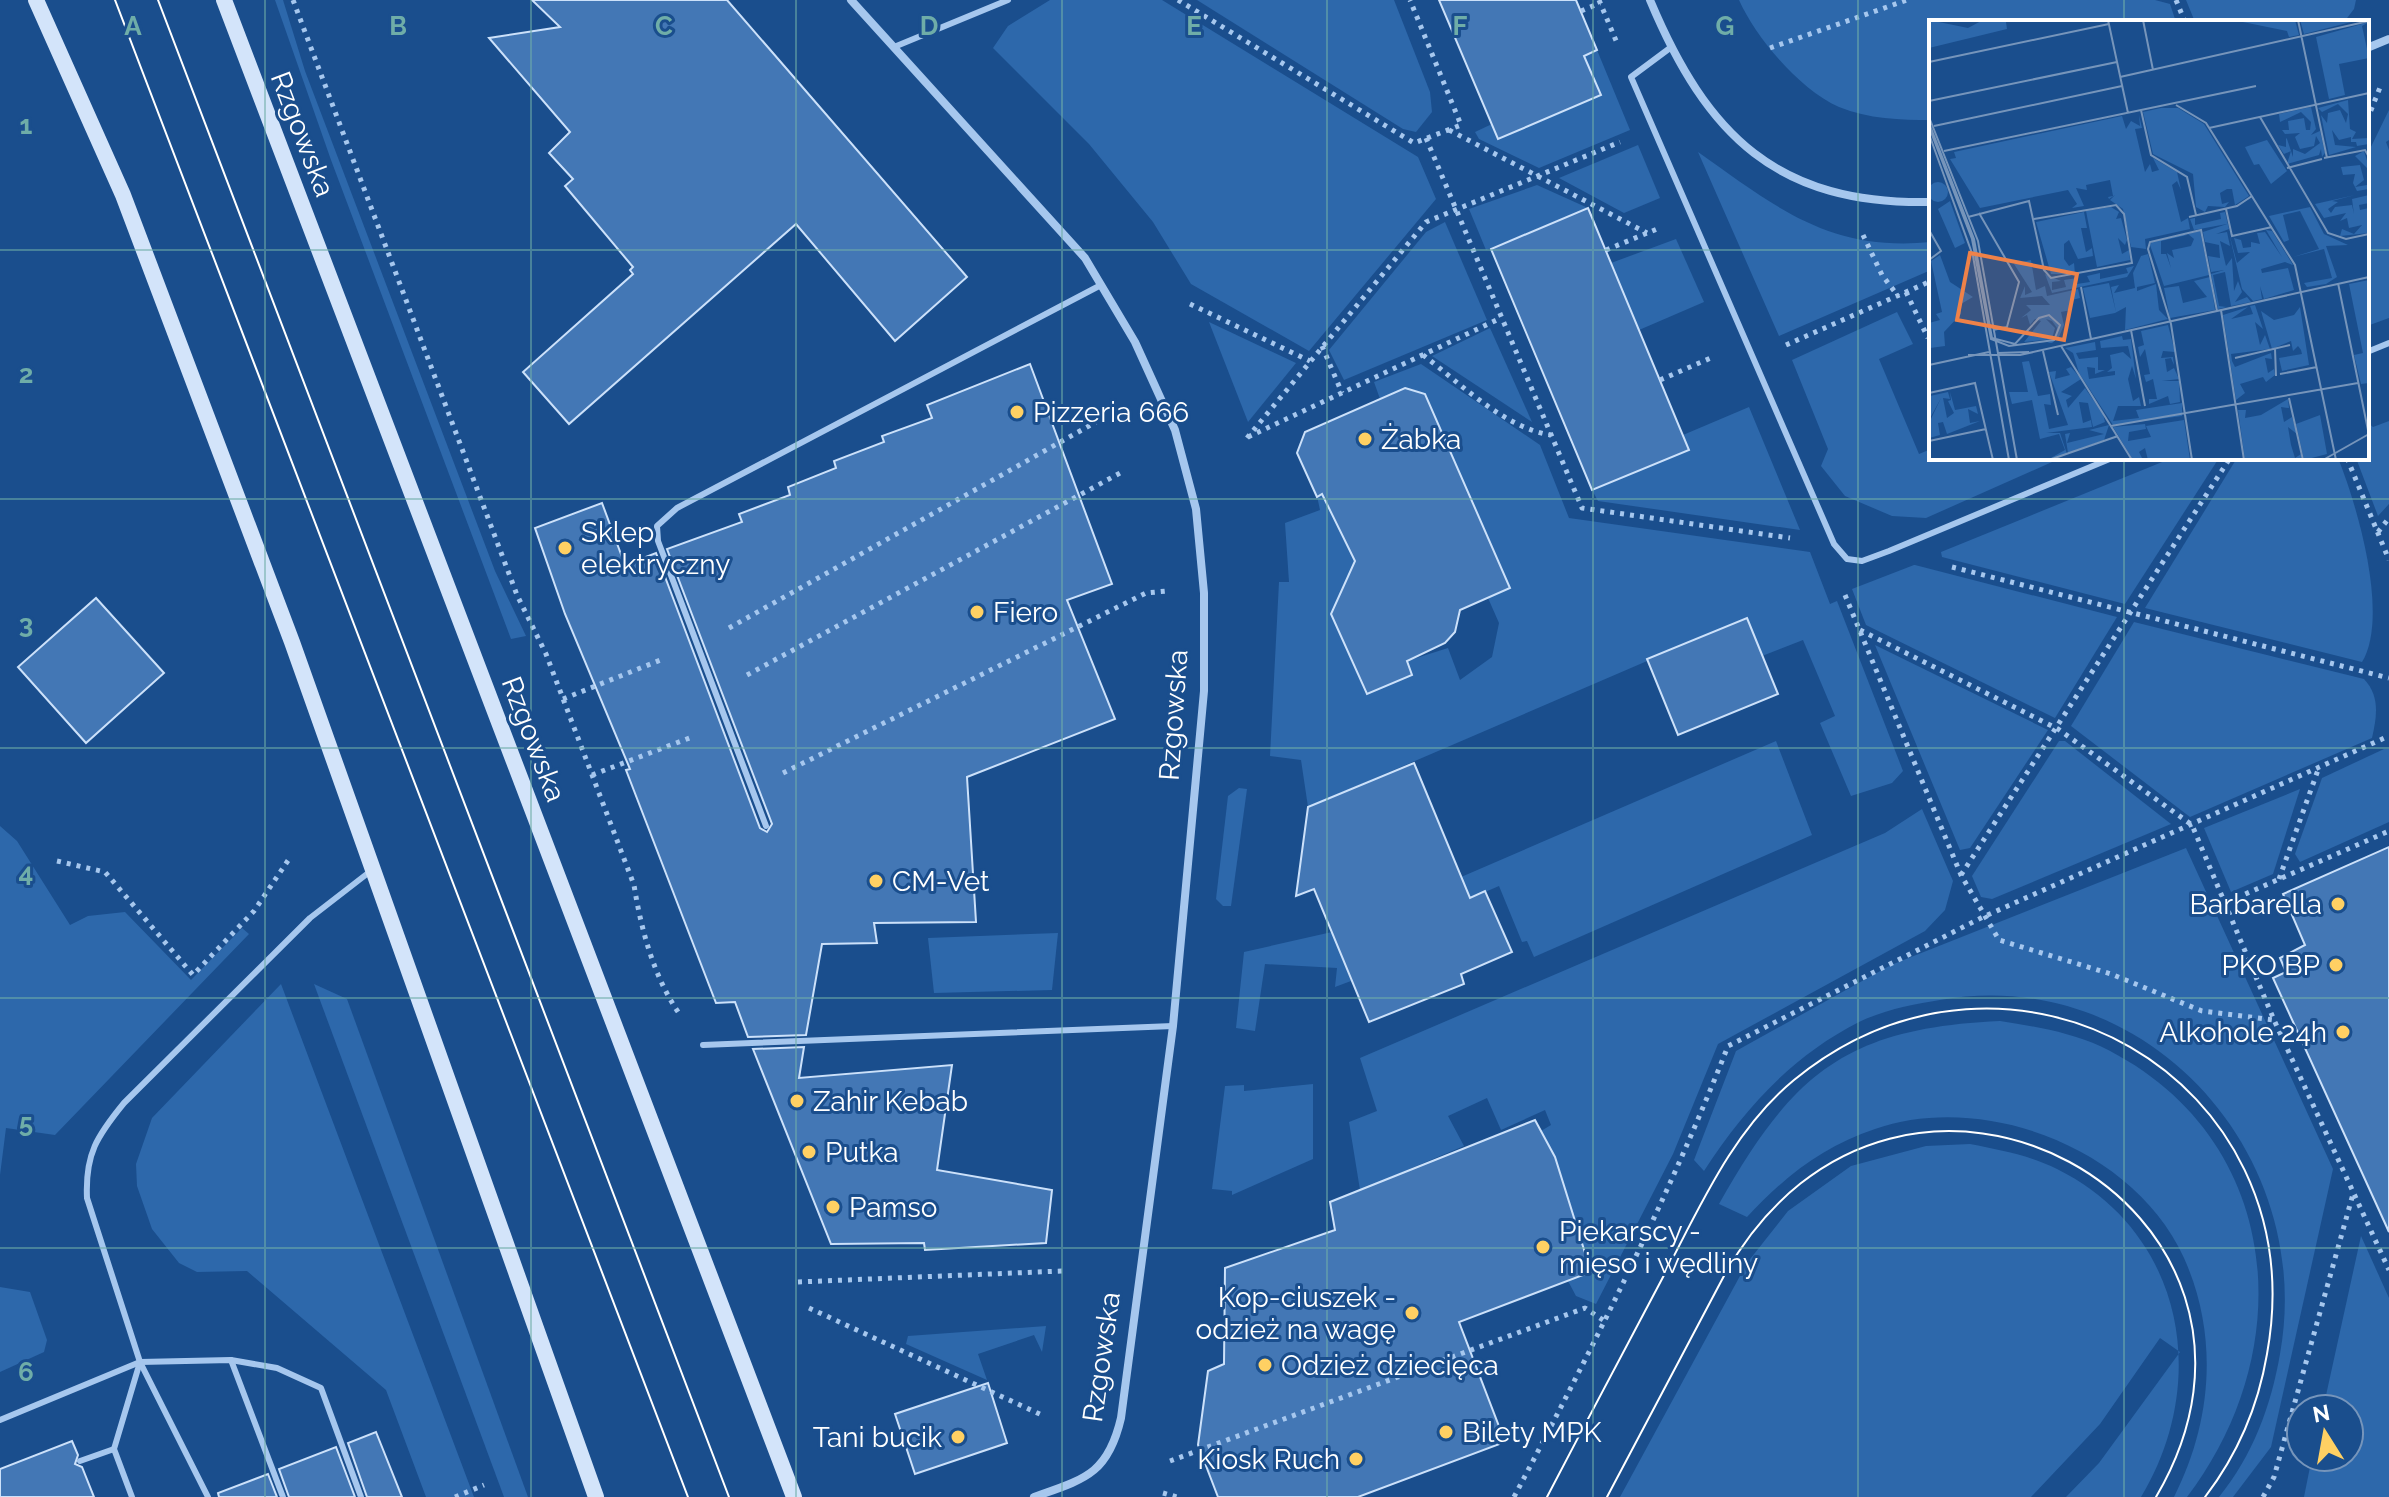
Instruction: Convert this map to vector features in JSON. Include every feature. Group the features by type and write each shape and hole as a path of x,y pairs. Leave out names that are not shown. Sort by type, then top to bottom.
{"main road":[{"path":"36,0 123,195 292,642 596,1497"},
{"name":"Rzgowska","path":"224,0 794,1497"}],"street":[{"name":"Rzgowska","path":"851,0 1085,258 1135,342 1175,430 1196,509 1204,587 1204,691 1173,1026 1114,1445 1100,1468 1073,1483 1034,1497"},
{"path":"1650,0 1670,48 1700,99 1744,146 1797,180 1854,198 1929,202"},
{"path":"2369,47 2389,39"}],"lane":[{"path":"894,47 1008,0"},
{"path":"1670,48 1631,77 1834,544 1847,559 1862,561 1889,551 2107,460"},
{"path":"766,826 658,541 657,526 665,516 1101,285"},
{"path":"2369,351 2389,343"},
{"path":"208,1497 140,1362 87,1198 86,1172 91,1151 100,1132 145,1081 310,918 372,870"},
{"path":"703,1045 1173,1026"},
{"path":"231,1360 283,1497"},
{"path":"0,1420 140,1362 231,1360 277,1368 321,1388 361,1497"},
{"path":"132,1497 114,1449 140,1362"},
{"path":"80,1461 114,1449"}],"path":[{"path":"293,0 517,595 563,699 634,885 640,925 670,1001 703,1045"},
{"path":"1178,0 1414,143 1461,125 1410,0"},
{"path":"1770,48 1802,40 1907,0"},
{"path":"2176,0 2184,20"},
{"path":"1581,11 1600,3"},
{"path":"2369,115 2381,85"},
{"path":"1501,318 1247,438 1426,222 1654,128"},
{"path":"1449,129 1647,233"},
{"path":"1426,138 1582,508 1834,544"},
{"path":"1854,198 1866,245 1898,296"},
{"path":"1606,250 1691,215"},
{"path":"1754,359 1929,282"},
{"path":"1906,292 1928,338"},
{"path":"1190,304 1310,361"},
{"path":"1660,380 1746,343"},
{"path":"1322,346 1342,393"},
{"path":"1423,355 1493,407 1534,432 1551,435"},
{"path":"563,699 698,645 1096,422"},
{"path":"1961,875 2229,460"},
{"path":"2348,460 2389,560"},
{"path":"592,775 692,738 716,692 1122,472"},
{"path":"2378,532 2389,518"},
{"path":"1889,551 2389,678"},
{"path":"1847,559 1844,593 1961,875 1999,940 2111,974 2202,1011 2274,1020"},
{"path":"752,789 1146,593 1204,587"},
{"path":"1860,630 2058,729 2192,825 2227,902 2274,1020 2389,1270"},
{"path":"1514,1497 1606,1322 1684,1158 1728,1046 1983,917 2389,736"},
{"path":"2279,879 2318,769"},
{"path":"2227,902 2389,831"},
{"path":"57,861 105,872 193,975 254,911 289,859"},
{"path":"2263,1497 2278,1463 2353,1193"},
{"path":"798,1282 1062,1271"},
{"path":"809,1308 1044,1416"},
{"path":"1170,1461 1585,1308 1606,1322"},
{"path":"455,1497 484,1485"},
{"path":"1163,1493 1177,1497"}],"shaded area":[{"path":"275,0 283,0 305,71 495,571 526,636 511,639 331,160"},
{"path":"1050,0 1162,0 1418,157 1436,199 1309,351 1191,284 1153,222 1089,144 993,48 1008,26"},
{"path":"1197,0 1394,0 1430,92 1432,112 1416,132 1403,129"},
{"path":"1739,0 2155,0 2170,4 2175,20 1929,20 1929,120 1908,120 1861,114 1824,99 1781,61"},
{"path":"2186,0 2356,0 2346,20 2194,20"},
{"path":"1597,50 1630,130 1539,168 1479,139 1475,132 1492,124 1499,139 1600,96 1584,56"},
{"path":"2389,110 2389,140 2386,142 2389,150 2389,318 2369,325 2369,151"},
{"path":"1638,145 1660,198 1624,213 1559,178"},
{"path":"1698,152 1779,207 1833,232 1863,240 1929,242 1929,271 1779,336"},
{"path":"1537,185 1588,208 1486,250 1469,209"},
{"path":"1445,222 1487,320 1344,380 1329,350 1426,232"},
{"path":"1676,239 1704,302 1639,330 1611,263"},
{"path":"1897,312 1913,344 1879,359 1919,454 1929,450 1929,460 2056,460 1926,518 1892,516 1845,496 1821,466 1828,449 1792,360"},
{"path":"1209,322 1296,363 1248,422"},
{"path":"1490,328 1532,422 1432,356"},
{"path":"1421,364 1540,445 1569,518 1810,552 1830,604 1837,601 1903,771 1892,783 1851,796 1820,723 1835,716 1803,640 1762,656 1747,618 1308,807 1301,760 1270,756 1279,582 1289,582 1285,523 1320,510 1317,496 1387,465 1415,528 1353,557 1359,571 1347,577 1340,594 1345,606 1331,614 1366,694 1412,675 1407,661 1448,648 1460,680 1492,657 1499,623 1488,598 1509,588 1405,388 1380,399 1374,382"},
{"path":"1749,407 1800,530 1598,501 1592,490 1688,450 1683,435"},
{"path":"2389,421 2389,504 2378,516 2357,460 2369,460 2369,424 2373,427"},
{"path":"2167,460 2218,460 2125,604 1942,557 1941,552"},
{"path":"2236,460 2339,460 2362,534 2372,592 2370,643 2362,662 2145,608"},
{"path":"1914,565 2117,617 2055,718 1866,625 1852,589"},
{"path":"2134,622 2364,679 2375,699 2372,738 2190,817 2071,726"},
{"path":"1875,645 2048,730 1970,848 1960,850"},
{"path":"1776,741 1812,835 1534,957 1527,941 1522,942 1499,886 1432,915 1424,893"},
{"path":"2059,741 2065,741 2171,824 1992,899 1981,897 1972,876"},
{"path":"2389,749 2389,822 2300,862 2295,854 2322,778"},
{"path":"1239,788 1247,789 1231,906 1223,906 1216,899 1228,796"},
{"path":"2300,789 2273,874 2231,892 2204,828"},
{"path":"1922,809 1953,881 1945,910 1925,931 1718,1044 1673,1154 1596,1304 1576,1296 1568,1281 1591,1272 1565,1189 1502,1215 1545,1139 1541,1131 1551,1125 1545,1110 1501,1130 1487,1098 1448,1116 1464,1146 1360,1190 1349,1122 1377,1111 1360,1058 1885,833"},
{"path":"0,826 17,841 70,925 88,916 125,912 191,980 242,928 249,934 55,1135 6,1128 0,1175"},
{"path":"2186,848 2333,1169 2271,1447 2233,1497 2219,1497 2242,1464 2259,1429 2280,1354 2284,1280 2271,1209 2243,1144 2201,1088 2148,1043 2085,1012 2015,997 1940,1000 1899,1008 1859,1022 1812,1051 1753,1106 1704,1171 1694,1160 1736,1051 1891,965"},
{"path":"1332,932 1351,981 1335,987 1337,968 1265,964 1255,1031 1236,1028 1244,952"},
{"path":"1058,933 1052,990 934,993 928,938"},
{"path":"281,984 474,1497 426,1497 386,1390 247,1271 197,1272 179,1263 152,1229 137,1186 136,1164 152,1118"},
{"path":"314,984 347,999 528,1497 504,1497"},
{"path":"2000,1021 2051,1030 2088,1041 2161,1084 2207,1132 2238,1187 2255,1248 2258,1311 2248,1375 2224,1438 2187,1497 2174,1497 2197,1439 2206,1379 2203,1318 2195,1288 2184,1258 2161,1220 2131,1187 2094,1159 2052,1138 2008,1124 1963,1118 1918,1119 1875,1129 1838,1144 1790,1176 1747,1217 1719,1204 1772,1121 1800,1090 1830,1066 1863,1047 1902,1034"},
{"path":"1313,1084 1313,1159 1232,1195 1232,1191 1212,1189 1225,1086 1244,1085 1244,1091"},
{"path":"1970,1144 2046,1164 2100,1196 2134,1231 2158,1270 2173,1313 2178,1350 2160,1338 2100,1424 2031,1497 1620,1497 1747,1263 1788,1211 1851,1166 1926,1146"},
{"path":"2361,1236 2389,1298 2389,1497 2304,1497 2309,1473 2365,1473 2365,1393 2327,1393"},
{"path":"0,1287 30,1292 47,1340 44,1352 0,1372"},
{"path":"1046,1326 1042,1352 1034,1335 978,1354 987,1380 906,1344 908,1336"},
{"path":"2178,1355 2175,1406 2163,1452 2141,1497 2066,1497 2099,1463"}],"building":[{"path":"532,0 727,0 967,277 895,341 796,224 569,424 523,372 633,274 630,270 633,267 565,186 573,179 549,153 570,132 489,38 560,27"},
{"path":"1439,0 1576,0 1597,50 1584,56 1601,95 1498,139"},
{"path":"1588,208 1689,450 1592,490 1491,249"},
{"path":"1030,364 1112,584 1067,600 1115,719 967,777 976,922 874,923 877,943 822,944 806,1035 748,1037 735,1002 716,1003 626,770 630,769 565,614 535,528 602,503 625,565 656,553 760,828 767,832 772,824 667,549 742,522 739,514 790,495 788,487 836,468 834,461 884,442 882,436 932,418 927,405"},
{"path":"1405,388 1425,394 1510,588 1460,610 1455,632 1445,643 1407,661 1412,675 1367,694 1331,614 1355,561 1322,494 1317,497 1297,453 1305,432"},
{"path":"96,598 164,673 86,743 18,667"},
{"path":"1747,618 1778,694 1678,735 1647,659"},
{"path":"1414,763 1470,898 1485,891 1512,952 1461,974 1464,984 1369,1022 1314,889 1296,896 1308,807"},
{"path":"2389,847 2389,1232 2273,978 2286,972 2280,958 2305,945 2283,894"},
{"path":"804,1047 799,1078 952,1065 937,1170 1052,1190 1046,1243 925,1250 924,1243 831,1244 753,1049"},
{"path":"1535,1120 1555,1157 1591,1272 1459,1322 1505,1442 1358,1497 1218,1497 1198,1445 1208,1371 1224,1364 1225,1268 1335,1230 1330,1202"},
{"name":"Tani bucik","path":"988,1383 1007,1443 915,1474 895,1414"},
{"path":"376,1432 402,1497 367,1497 348,1443"},
{"path":"72,1441 78,1455 75,1464 82,1467 94,1497 0,1497 0,1469"},
{"path":"336,1447 355,1497 289,1497 279,1469"},
{"path":"268,1474 277,1497 219,1497 218,1493"}],"tram line":[{"path":"115,0 688,1497"},
{"path":"158,0 729,1497"},
{"path":"1547,1497 1704,1199 1752,1123 1794,1080 1878,1030 1966,1009 2052,1016 2130,1047 2196,1099 2245,1170 2270,1256 2267,1354 2245,1429 2205,1497"},
{"path":"1607,1497 1725,1274 1800,1184 1890,1139 1983,1133 2070,1162 2140,1218 2185,1297 2193,1392 2156,1497"}],"place":[{"name":"Pizzeria 666","path":"1017,412"},
{"name":"Żabka","path":"1365,439"},
{"name":"Sklep elektryczny","path":"565,548"},
{"name":"Fiero","path":"977,612"},
{"name":"CM-Vet","path":"876,881"},
{"name":"Barbarella","path":"2338,904"},
{"name":"PKO BP","path":"2336,965"},
{"name":"Alkohole 24h","path":"2343,1032"},
{"name":"Zahir Kebab","path":"797,1101"},
{"name":"Putka","path":"809,1152"},
{"name":"Pamso","path":"833,1207"},
{"name":"Piekarscy - mięso i wędliny","path":"1543,1247"},
{"name":"Kop-ciuszek - odzież na wagę","path":"1412,1313"},
{"name":"Odzież dziecięca","path":"1265,1365"},
{"name":"Bilety MPK","path":"1446,1432"},
{"name":"Tani bucik","path":"958,1437"},
{"name":"Kiosk Ruch","path":"1356,1459"}]}
